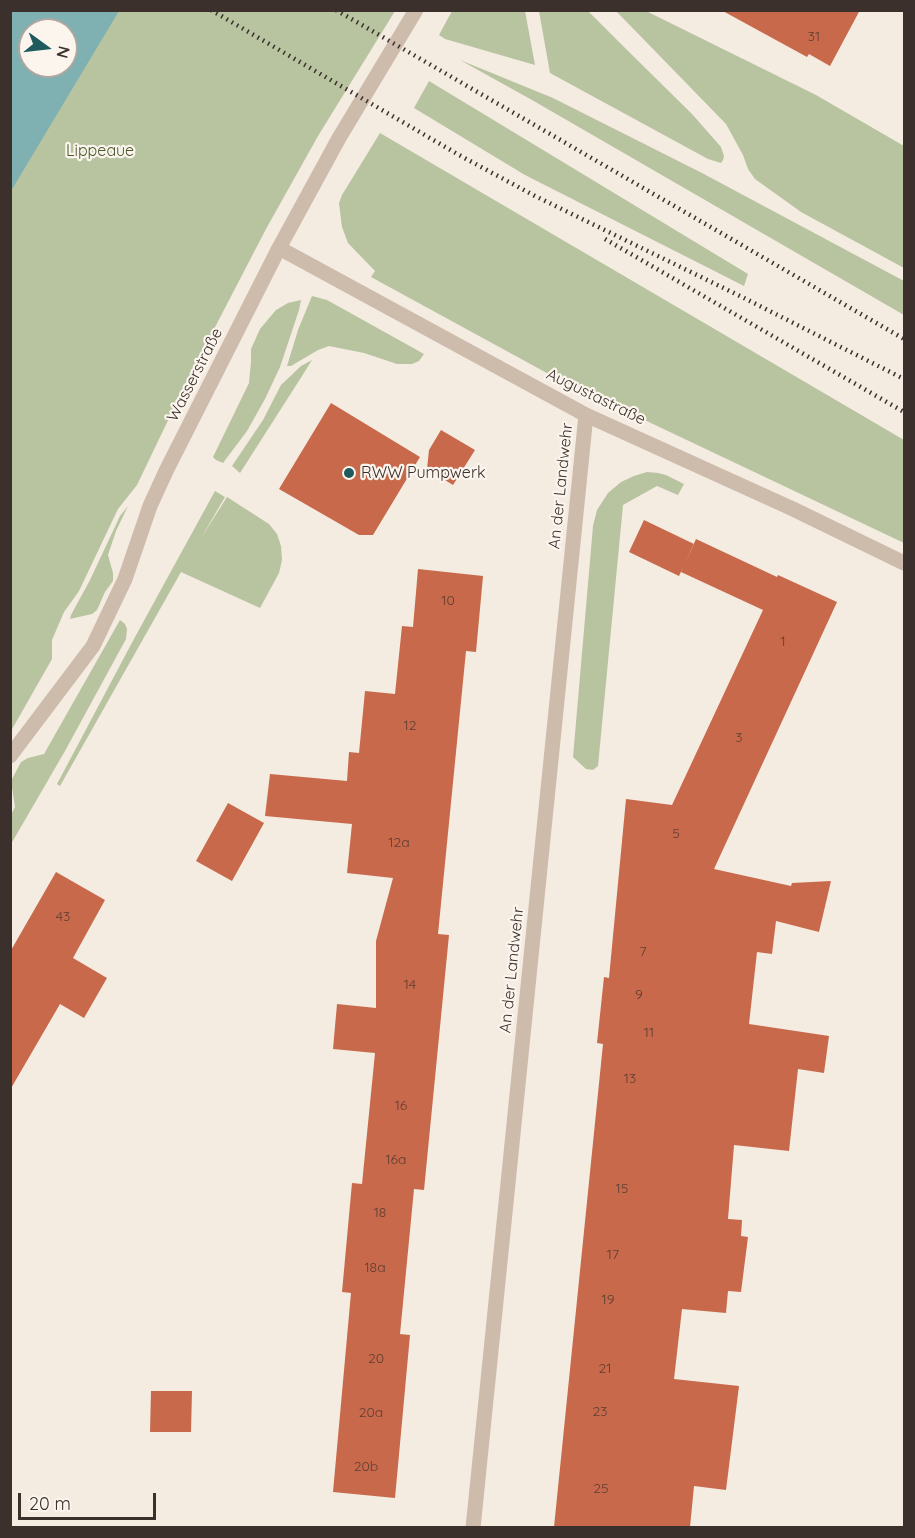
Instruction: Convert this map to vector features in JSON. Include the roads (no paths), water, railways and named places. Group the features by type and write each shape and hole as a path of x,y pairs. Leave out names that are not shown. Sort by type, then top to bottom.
{"street":[{"name":"Wasserstraße","path":"10,756 93,646 125,579 150,506 163,478 279,248 339,138 416,10"},
{"name":"Augustastraße","path":"279,248 586,415 793,509 904,563"},
{"name":"An der Landwehr","path":"473,1527 586,415"}],"water":[{"path":"10,11 119,11 11,191"}],"railway":[{"path":"211,10 459,155 535,196 904,379"},
{"path":"336,10 904,339"},
{"path":"605,239 904,412"}],"place":[{"name":"RWW Pumpwerk","path":"349,473"}],"park label":[{"name":"Lippeaue","path":"100,151"}]}
